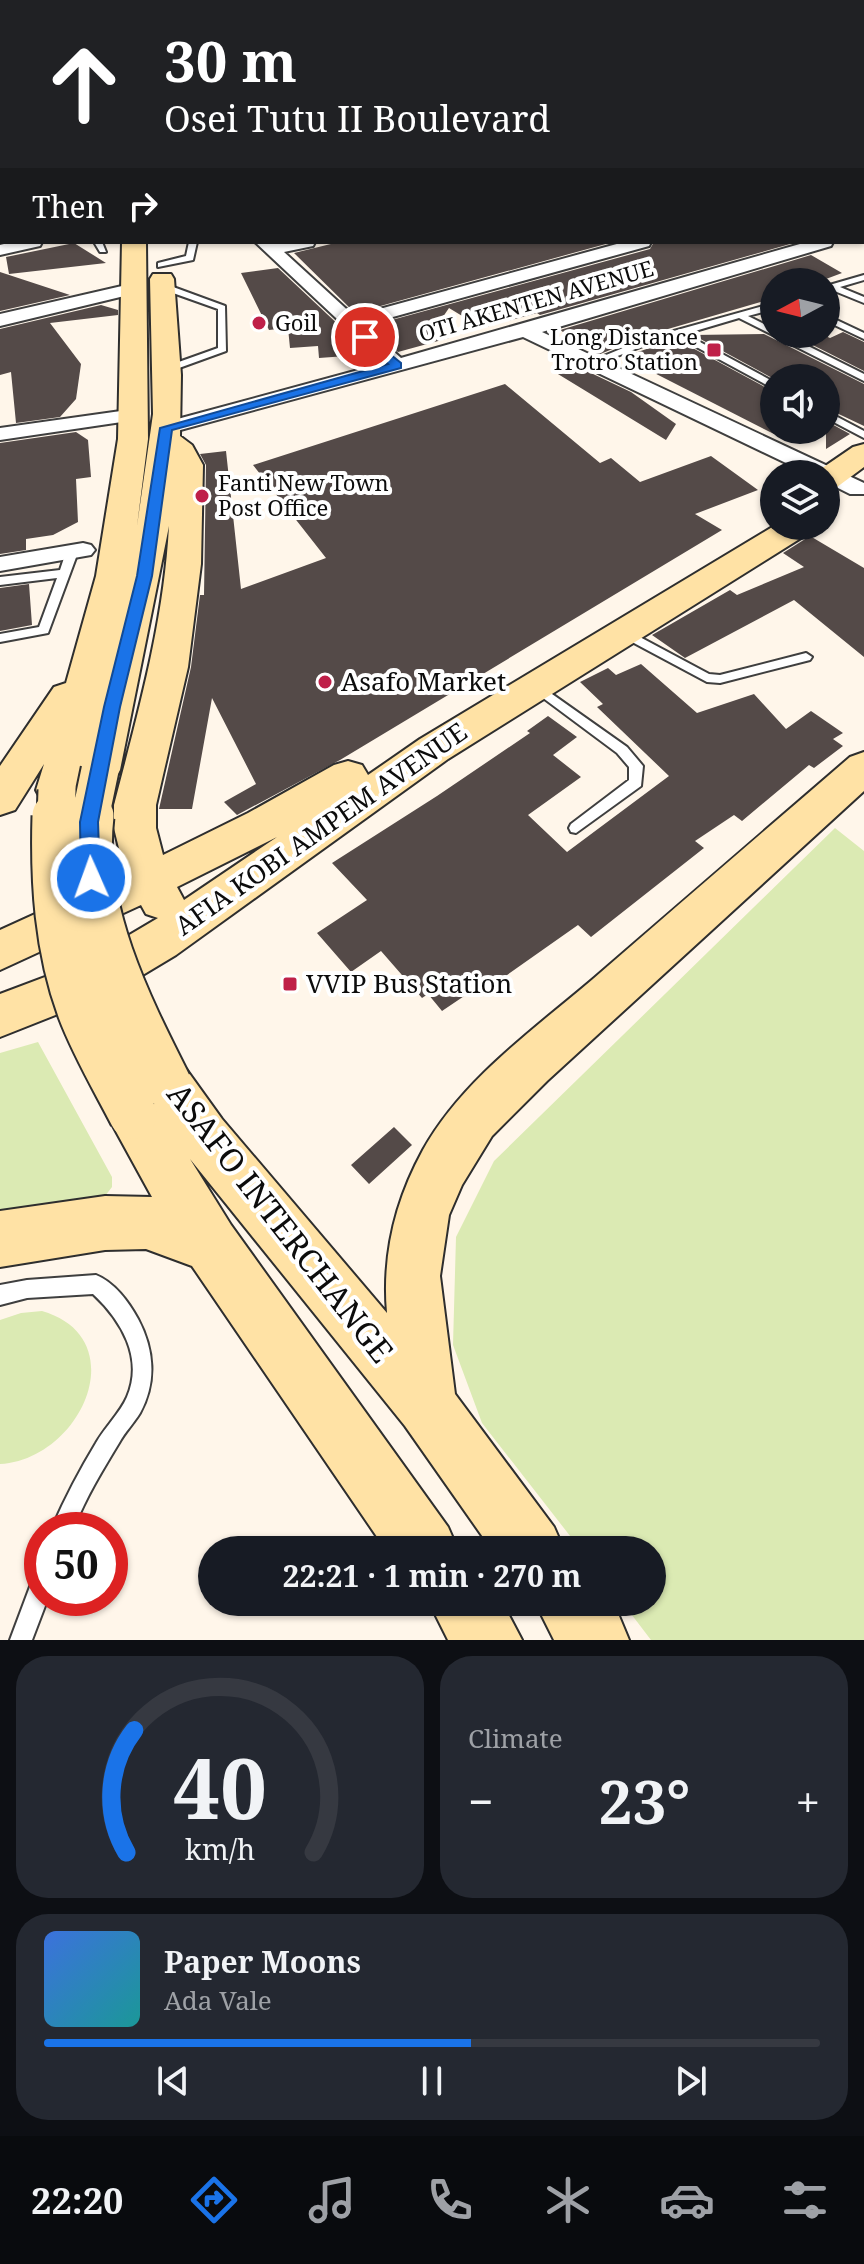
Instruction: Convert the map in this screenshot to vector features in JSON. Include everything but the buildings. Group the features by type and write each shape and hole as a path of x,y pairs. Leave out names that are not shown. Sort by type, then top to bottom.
{"main road":[{"path":"129,576 166,433 165,370 154,270 135,244"},
{"path":"129,576 135,415 154,270"},
{"path":"160,941 166,923 164,907 148,879 135,828 135,805 169,667 184,564 188,465 166,433"},
{"path":"849,485 864,453"},
{"name":"AFIA KOBI AMPEM AVENUE","path":"0,951 230,843 313,798 760,522"},
{"name":"AFIA KOBI AMPEM AVENUE","path":"0,1016 99,977 160,941 421,757 774,540"},
{"name":"ASAFO INTERCHANGE","path":"129,576 93,654 57,790 53,862 59,931 82,1010 133,1115 211,1245 415,1536"},
{"name":"ASAFO INTERCHANGE","path":"129,576 112,707 89,822 91,878 116,972 168,1085 204,1137 426,1405 521,1536"},
{"path":"0,799 51,726 93,654"},
{"path":"426,1405 412,1276 422,1215 442,1168 474,1119 529,1065 864,767"},
{"path":"0,1239 105,1223 146,1222 211,1245"},
{"path":"472,1616 488,1640"},
{"path":"578,1616 595,1640"}],"street":[{"path":"0,250 26,244"},
{"path":"573,244 590,256"},
{"path":"349,323 635,244"},
{"name":"OTI AKENTEN AVENUE","path":"166,433 818,244"},
{"path":"268,246 397,365"},
{"path":"0,320 154,270"},
{"path":"525,331 849,485"},
{"path":"0,434 135,415"},
{"path":"0,564 74,558"}],"lane":[{"path":"154,270 190,258 193,244"},
{"path":"154,270 222,308 223,349 165,370"},
{"path":"840,285 864,277"},
{"path":"840,292 864,300"},
{"path":"594,362 677,333 760,310"},
{"path":"741,316 760,325"},
{"path":"840,325 864,336"},
{"path":"677,333 760,378"},
{"path":"805,348 864,378"},
{"path":"840,422 864,435"},
{"path":"0,581 74,558"},
{"path":"0,638 44,630 74,558"},
{"path":"623,632 707,678 720,679 806,657"},
{"path":"535,686 622,750 636,766 636,782 576,828"},
{"path":"0,1295 27,1289 96,1284 118,1302 134,1326 142,1364 136,1401 69,1512"},
{"path":"21,1640 30,1616"}],"green space":[{"path":"835,828 864,851 864,1640 651,1640 633,1616 666,1616 666,1536 570,1536 482,1423 453,1345 456,1237 494,1161"},
{"path":"38,1042 112,1177 112,1187 105,1196 0,1213 0,1053"},
{"path":"42,1311 70,1325 86,1346 91,1370 87,1396 74,1421 54,1442 29,1457 0,1464 0,1320 21,1313"}],"place":[{"name":"Goil","path":"259,323"},
{"name":"Long Distance Trotro Station","path":"714,350"},
{"name":"Fanti New Town Post Office","path":"202,496"},
{"name":"Asafo Market","path":"325,682"},
{"name":"VVIP Bus Station","path":"290,984"}],"route":[{"path":"91,878 89,822 112,707 145,576 166,428 397,365 365,337"}]}
